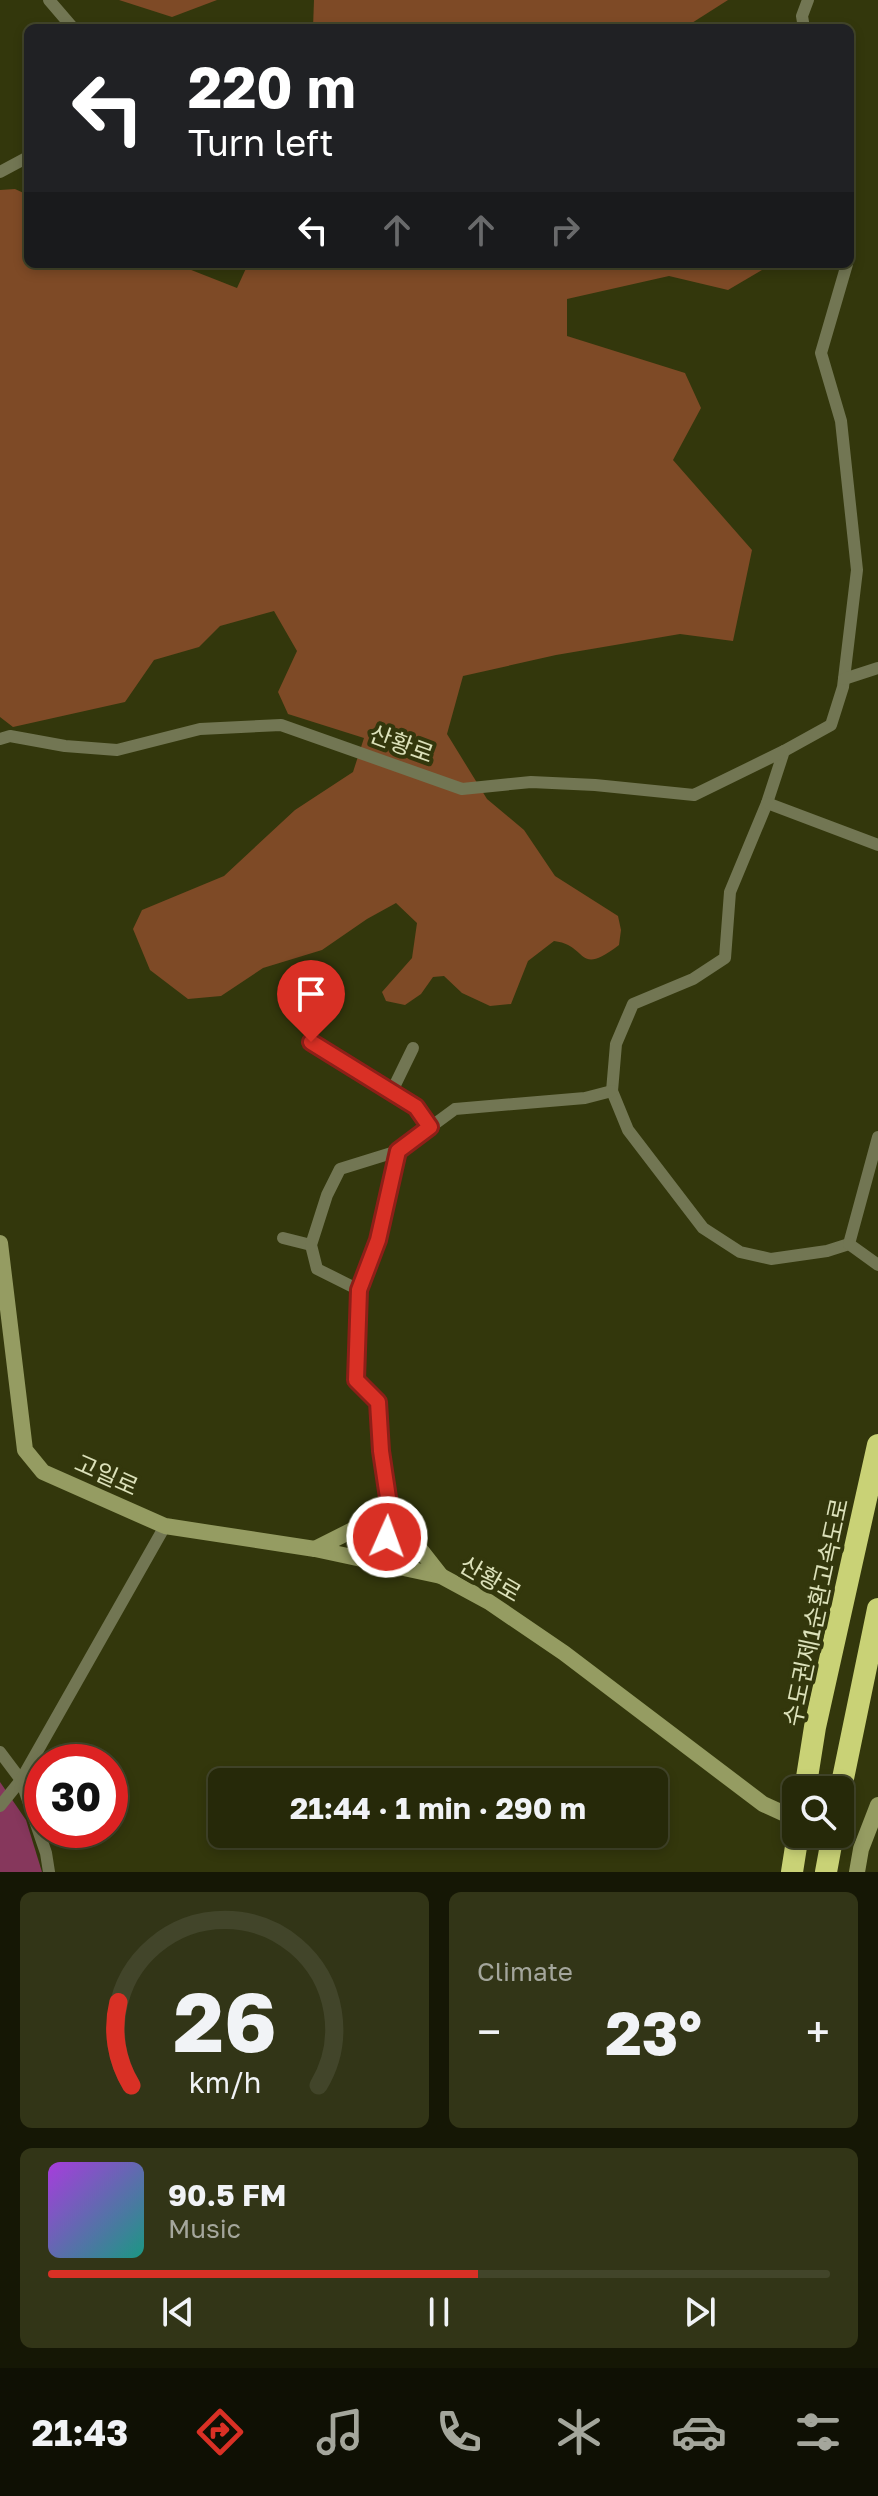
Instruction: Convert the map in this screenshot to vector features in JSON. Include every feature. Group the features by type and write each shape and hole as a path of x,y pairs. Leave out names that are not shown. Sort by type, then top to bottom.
{"highway":[{"name":"수도권제1순환고속도로","path":"807,1776 815,1727 878,1445"},
{"path":"843,1776 878,1609"},
{"path":"792,1872 796,1848"},
{"path":"826,1872 829,1848"}],"street":[{"path":"49,0 70,24"},
{"path":"803,24 802,16 808,0"},
{"path":"0,172 24,159"},
{"name":"산황로","path":"0,739 10,736 65,746 117,750 200,729 281,725 462,789 531,782 694,795 831,725 844,679 857,570 841,421 821,353 846,268"},
{"path":"844,679 878,668"},
{"path":"784,751 767,803 730,892 725,958 693,979 633,1004 616,1044 612,1091 628,1130 703,1228 740,1252 771,1259 827,1251 849,1244"},
{"path":"767,803 878,845"},
{"path":"311,1042 416,1107 430,1127"},
{"path":"392,1091 413,1048"},
{"path":"359,1290 317,1269 311,1245 327,1195 340,1169 398,1151 455,1109 585,1098 612,1091"},
{"path":"849,1244 878,1137"},
{"path":"383,1564 390,1511 378,1402 356,1380 359,1290 378,1240 398,1151"},
{"path":"283,1238 311,1245"},
{"name":"고일로","path":"0,1243 25,1450 43,1472 165,1526 315,1549 383,1564"},
{"path":"849,1244 878,1265"},
{"path":"315,1549 390,1511"},
{"path":"390,1511 441,1576"},
{"path":"0,1806 21,1781 165,1526"},
{"name":"산황로","path":"383,1564 441,1576 489,1602 564,1653 763,1804 782,1813"},
{"path":"0,1752 21,1781 46,1853 49,1872"},
{"path":"857,1872 861,1849 878,1805"},
{"path":"854,1846 861,1849"}],"shaded area":[{"path":"119,0 217,0 172,17"},
{"path":"314,0 728,0 690,24 313,24"},
{"path":"15,189 24,193 24,268 186,268 237,288 246,268 761,268 728,290 669,276 567,299 567,336 685,373 701,408 673,460 752,550 733,641 680,634 556,655 463,676 447,734 487,799 524,830 555,876 618,916 621,930 619,945 596,959 589,959 573,948 554,941 528,961 511,1004 490,1006 462,993 444,976 433,977 421,994 405,1005 386,1001 382,992 412,958 417,923 396,903 322,950 263,968 221,996 188,999 150,970 133,929 142,910 224,876 295,810 353,772 364,738 288,714 278,692 297,651 274,611 220,626 199,647 154,660 125,702 13,727 0,717 0,190"},
{"path":"0,1782 24,1817 24,1848 35,1848 42,1872 0,1872"}],"route":[{"path":"311,1042 416,1107 430,1127 398,1151 378,1240 359,1290 356,1380 378,1402 390,1511 387,1537"}]}
